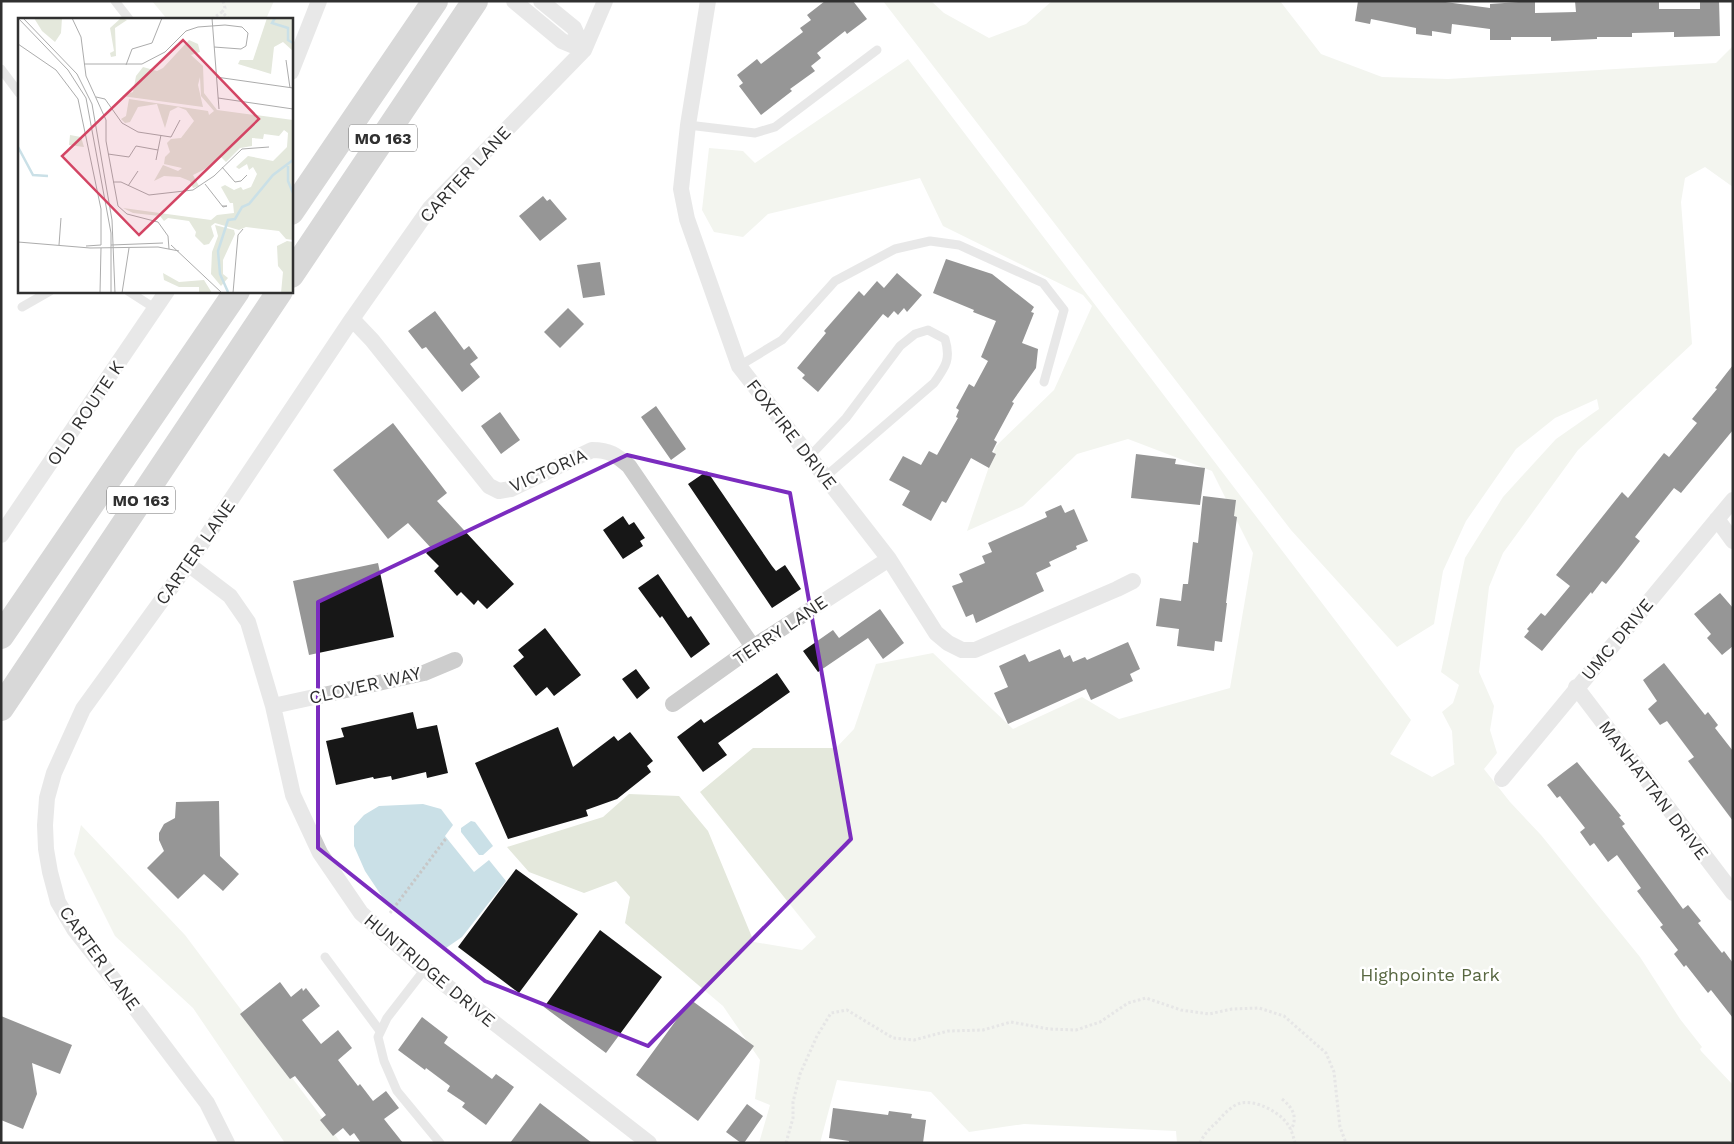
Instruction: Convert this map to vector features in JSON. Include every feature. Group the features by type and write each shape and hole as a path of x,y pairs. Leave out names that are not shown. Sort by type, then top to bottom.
{"main road":[{"name":"MO 163","path":"292,211 435,1"},
{"path":"422,80 420,67 463,1"},
{"name":"MO 163","path":"292,274 475,1"},
{"name":"MO 163","path":"1,636 236,292"},
{"name":"MO 163","path":"1,708 279,292"}],"street":[{"path":"292,69 319,1"},
{"path":"514,1 562,41 584,50"},
{"path":"540,1 574,28 584,50"},
{"name":"CARTER LANE","path":"227,1143 207,1103 74,929 58,902 46,849 45,825 49,789 54,773 83,709 188,564 352,319 430,208 584,50 605,1"},
{"name":"FOXFIRE DRIVE","path":"708,1 688,125 681,188 687,219 739,366 889,559 936,633 948,643 962,650 975,650 1133,581"},
{"name":"OLD ROUTE K","path":"1,535 166,292"},
{"name":"VICTORIA","path":"352,319 372,340 489,486 499,491 511,489 592,450 604,450 617,456 629,466 754,647"},
{"name":"UMC DRIVE","path":"1502,779 1576,687 1733,500"},
{"path":"1717,519 1733,541"},
{"name":"TERRY LANE","path":"673,704 754,647 889,559"},
{"name":"HUNTRIDGE DRIVE","path":"188,564 230,596 248,622 273,706 293,795 320,853 361,913 425,969 649,1143"},
{"name":"CLOVER WAY","path":"273,706 424,673 455,660"},
{"name":"MANHATTAN DRIVE","path":"1576,687 1733,893"}],"lane":[{"path":"115,1 128,18"},
{"path":"688,125 755,133 776,127 877,50"},
{"path":"3,74 18,91"},
{"path":"739,366 782,340 835,282 895,249 930,240 959,245 1042,283 1064,310 1044,382"},
{"path":"22,307 48,292"},
{"path":"130,292 156,309"},
{"path":"809,456 846,418 900,346 914,334 928,330 945,339 949,352 946,366 934,383 825,477"},
{"path":"325,957 380,1030"},
{"path":"425,969 387,1018 378,1038 384,1061 397,1091 440,1143"}],"path":[{"path":"213,18 225,8 223,1"},
{"path":"222,12 228,18"},
{"path":"391,912 447,837"},
{"path":"786,1143 793,1118 793,1102 800,1074 817,1036 830,1013 847,1010 893,1038 914,1040 948,1031 983,1030 1011,1022 1049,1029 1076,1030 1100,1022 1128,1003 1146,998 1181,1010 1209,1014 1259,1008 1284,1016 1326,1053 1334,1072 1340,1127 1346,1143"},
{"path":"1282,1099 1290,1106 1295,1115 1295,1123 1291,1130"},
{"path":"1200,1143 1203,1137 1226,1112 1240,1103 1257,1104 1270,1109 1285,1120 1291,1130 1295,1143"}],"highlighted area":[{"path":"627,455 790,493 851,839 648,1046 485,981 318,848 318,602"}],"green space":[{"path":"152,1 274,1 266,18 166,18"},
{"name":"Highpointe Park","path":"883,1 931,1 944,13 989,38 1026,24 1052,1 1280,1 1321,54 1382,77 1448,79 1716,63 1733,46 1733,187 1705,167 1685,178 1681,202 1692,344 1578,450 1503,553 1489,587 1479,672 1494,706 1490,730 1497,753 1484,769 1510,802 1541,835 1640,957 1680,1019 1702,1047 1701,1051 1733,1085 1733,1143 1177,1143 1176,1131 1024,1124 969,1132 931,1092 837,1080 820,1143 759,1143 770,1105 755,1099 760,1060 723,1006 625,923 630,897 616,881 584,893 529,872 507,847 603,817 629,794 679,796 708,831 754,942 802,950 816,937 700,792 753,748 836,748 854,729 876,664 933,653 1013,729 1082,697 1119,719 1230,688 1253,553 1212,471 1128,439 1077,454 1023,506 967,531 996,446 1054,390 1092,306 1083,295 943,226 920,178 768,214 743,237 714,232 702,210 709,148 743,151 755,163 908,59 1411,720 1390,754 1432,777 1455,764 1452,731 1442,712 1453,703 1459,685 1441,672 1465,558 1503,497 1556,439 1599,409 1597,399 1555,418 1516,449 1466,521 1443,571 1434,624 1397,647 1291,530"},
{"path":"81,825 185,935 341,1143 285,1143 193,1008 115,936 74,854"}],"water":[{"path":"423,804 441,809 453,825 445,836 474,872 489,860 506,881 462,937 446,948 389,907 365,871 354,846 354,826 364,815 379,806"},
{"path":"471,821 475,822 493,846 483,855 479,855 461,832 461,828"}],"building":[{"path":"825,1 853,1 867,19 847,34 845,31 817,53 821,58 811,66 815,71 790,89 792,91 761,115 739,86 743,83 737,75 757,59 761,64 803,32 800,28 811,20 807,15"},
{"path":"1358,1 1438,1 1490,8 1490,4 1535,1 1535,13 1576,12 1575,1 1659,1 1659,9 1700,9 1700,1 1719,1 1720,36 1674,37 1674,32 1632,33 1632,37 1597,37 1597,39 1551,41 1551,37 1511,37 1511,40 1490,40 1490,29 1452,24 1451,34 1432,31 1432,36 1416,34 1416,28 1371,19 1370,24 1355,21"},
{"path":"543,196 547,201 550,199 567,219 540,241 519,216"},
{"path":"946,259 992,274 1034,307 1031,312 1034,313 1022,343 1038,349 1036,368 1012,402 1014,403 994,440 997,442 992,452 996,454 989,468 971,458 946,503 942,501 931,521 902,505 910,491 889,480 903,456 921,465 929,451 937,455 958,418 956,417 959,410 956,408 969,384 974,387 988,361 981,357 996,321 933,293"},
{"path":"600,262 605,295 583,298 577,265"},
{"path":"897,273 922,295 907,312 904,308 898,315 894,311 888,318 883,314 818,392 802,378 805,375 797,368 826,333 824,331 859,291 864,296 877,281 884,288"},
{"path":"568,308 584,324 560,348 544,332"},
{"path":"435,311 464,350 469,346 478,358 470,364 480,377 462,392 426,347 422,349 408,331"},
{"path":"1733,365 1733,430 1681,493 1674,488 1635,537 1640,541 1619,568 1606,584 1602,581 1592,594 1591,592 1542,651 1524,637 1529,631 1527,629 1541,613 1545,616 1570,586 1556,575 1622,492 1628,498 1664,453 1669,457 1697,423 1692,419 1717,389 1715,388"},
{"path":"656,406 686,449 671,460 641,417"},
{"path":"500,412 520,440 501,454 481,426"},
{"path":"393,423 447,493 437,501 514,584 487,609 478,600 474,605 461,592 457,596 434,571 439,566 426,553 431,548 408,523 388,539 333,470"},
{"path":"1136,454 1176,459 1175,464 1205,468 1200,505 1131,498"},
{"path":"707,471 772,566 776,571 785,565 801,589 772,608 688,484"},
{"path":"1203,496 1236,500 1234,516 1237,517 1222,642 1215,641 1214,651 1177,646 1179,629 1156,626 1160,598 1181,601 1183,584 1188,584 1193,542 1198,543"},
{"path":"1061,505 1065,513 1074,509 1088,541 1076,546 1077,549 1049,562 1051,566 1036,573 1044,591 976,623 973,614 966,617 952,586 963,582 959,574 985,563 982,556 992,552 988,543 1047,517 1045,512"},
{"path":"623,516 629,525 634,522 645,538 640,541 643,546 623,559 603,530"},
{"path":"378,563 394,637 309,655 293,581"},
{"path":"658,574 688,618 691,616 710,644 691,658 662,616 660,618 638,588"},
{"path":"1720,593 1733,608 1733,646 1722,655 1707,638 1711,634 1694,614"},
{"path":"880,609 904,643 883,659 868,638 818,672 803,651 833,630 839,638"},
{"path":"545,628 581,675 554,696 547,687 536,696 513,666 524,657 518,650"},
{"path":"1128,642 1140,669 1130,674 1133,681 1091,700 1086,689 1008,724 994,693 1008,687 999,666 1025,654 1029,662 1060,649 1064,658 1070,655 1073,662 1085,657 1087,660"},
{"path":"1664,663 1705,715 1708,712 1718,725 1715,728 1733,751 1733,821 1688,761 1694,757 1667,721 1660,725 1648,709 1657,701 1643,680"},
{"path":"636,669 650,688 637,699 622,679"},
{"path":"777,673 790,692 718,743 727,755 703,772 677,737 701,719 704,723"},
{"path":"413,712 417,729 437,725 448,773 427,778 426,772 392,780 391,776 374,779 373,777 336,785 326,741 344,737 341,728"},
{"path":"558,727 573,767 614,736 618,741 630,732 653,761 647,766 651,772 617,799 586,810 588,816 508,839 475,763"},
{"path":"1577,762 1621,816 1619,817 1625,824 1622,826 1683,909 1688,905 1701,921 1698,923 1722,953 1724,951 1733,963 1733,1018 1711,990 1708,993 1686,965 1684,967 1674,954 1678,950 1660,927 1663,925 1637,891 1641,888 1617,855 1608,862 1594,843 1590,846 1580,832 1585,828 1560,796 1557,798 1547,785"},
{"path":"219,801 220,856 239,874 223,891 204,874 178,899 147,868 164,851 159,840 159,833 164,824 175,818 176,802"},
{"path":"516,869 578,914 519,993 458,947"},
{"path":"600,930 662,977 606,1053 544,1007"},
{"path":"280,982 291,997 302,988 303,991 306,988 320,1006 302,1020 321,1044 338,1030 352,1048 338,1060 358,1086 360,1084 373,1101 386,1091 399,1108 384,1119 403,1143 361,1143 354,1133 350,1136 343,1128 333,1136 320,1120 326,1115 295,1076 290,1079 240,1014"},
{"path":"691,1000 754,1046 698,1121 636,1075"},
{"path":"1,1016 72,1045 60,1074 32,1063 37,1094 23,1129 1,1120"},
{"path":"422,1017 448,1037 444,1043 492,1079 496,1074 514,1087 486,1125 462,1107 465,1103 447,1091 450,1086 398,1050"},
{"path":"540,1103 592,1143 510,1143"},
{"path":"747,1104 763,1116 744,1143 741,1143 726,1132"},
{"path":"833,1108 888,1115 889,1111 912,1114 911,1118 926,1120 923,1143 849,1143 849,1141 829,1138"}]}
